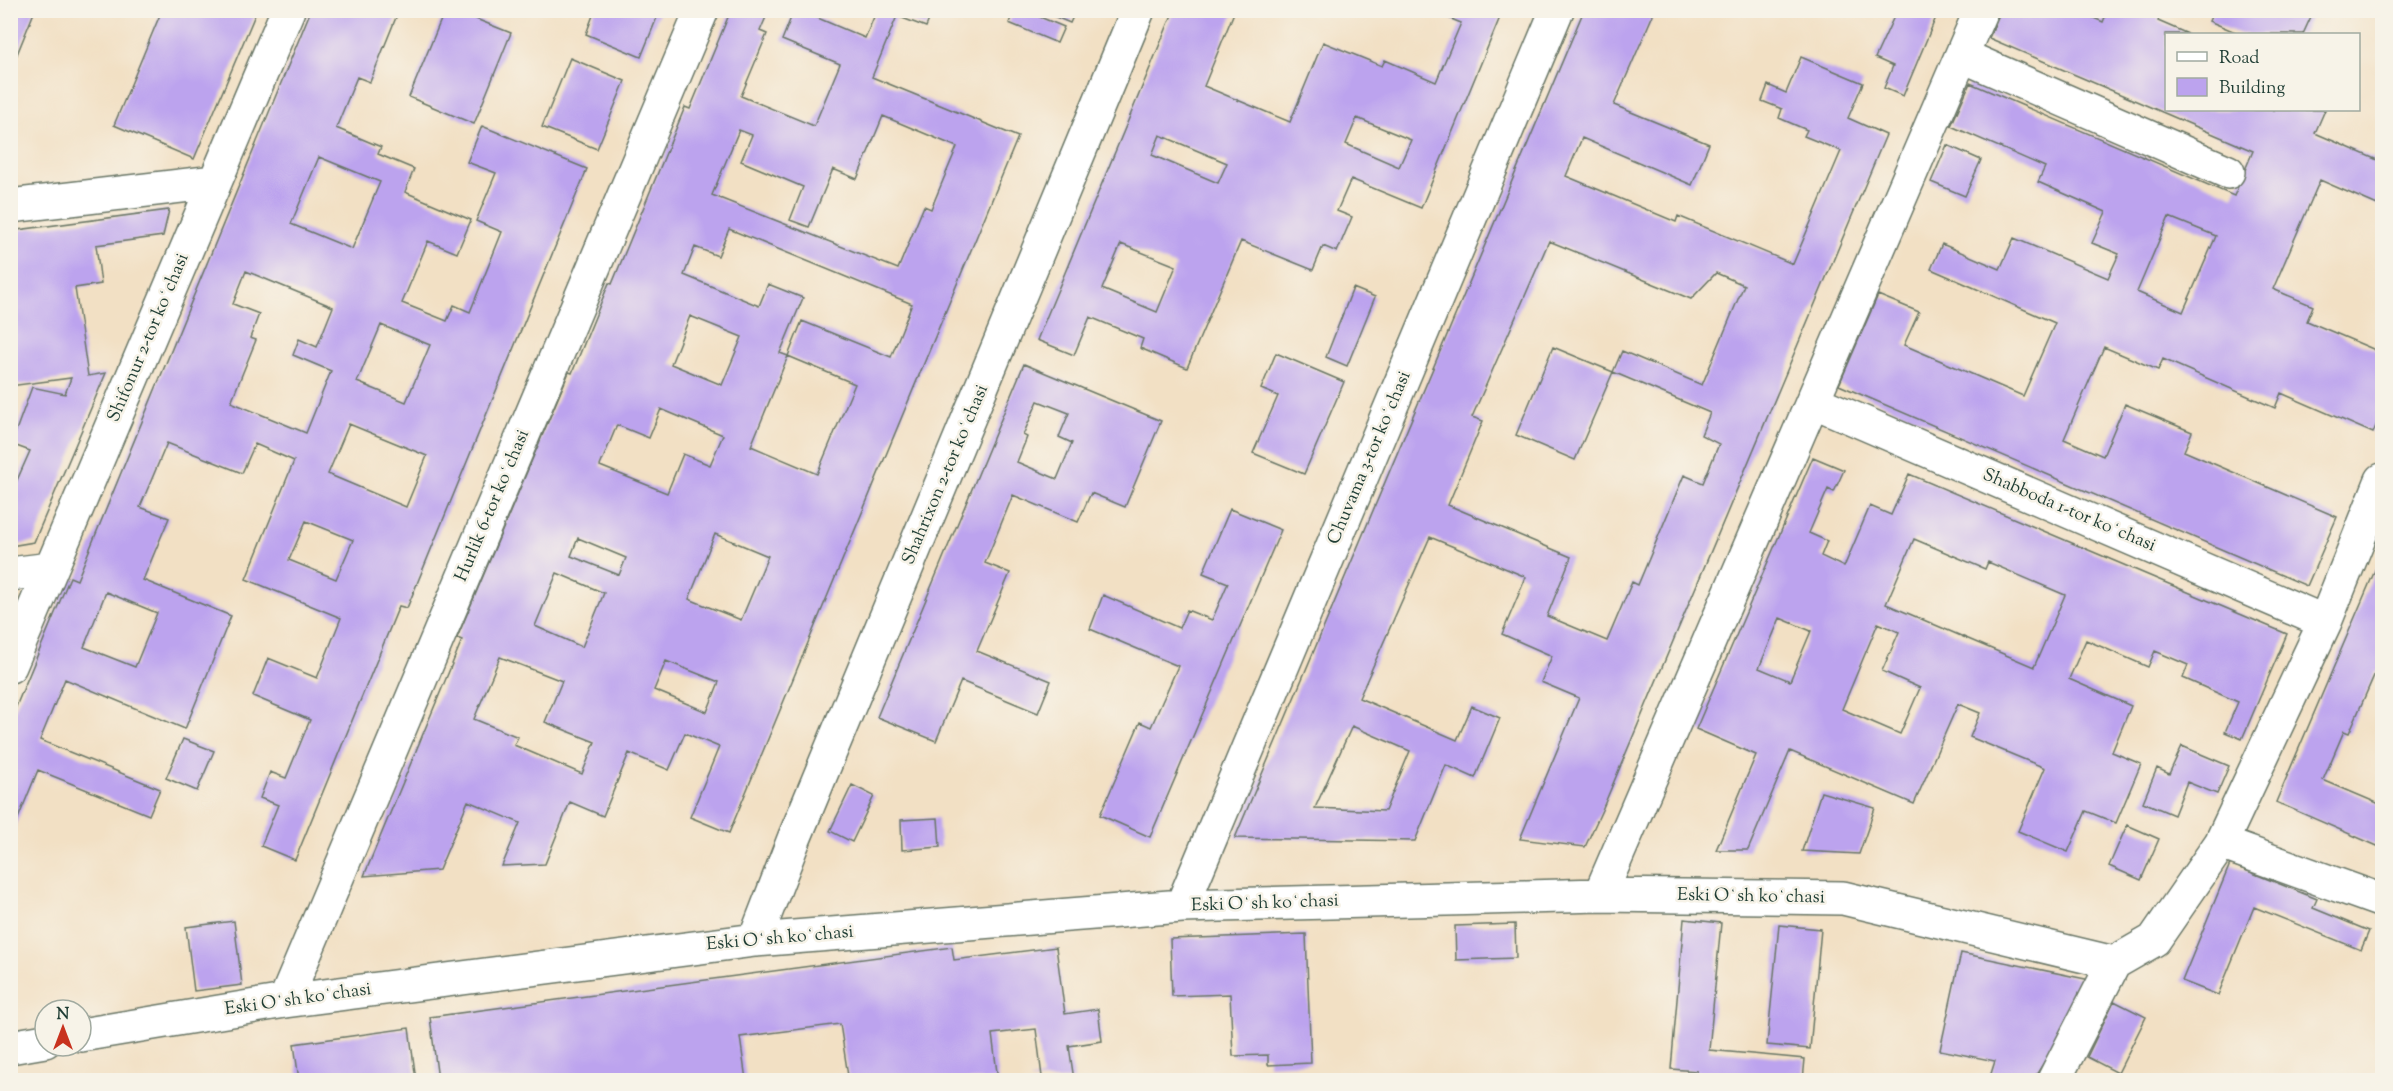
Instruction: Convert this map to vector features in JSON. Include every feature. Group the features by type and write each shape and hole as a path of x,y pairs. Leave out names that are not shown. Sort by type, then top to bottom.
{"street":[{"name":"Shifonur 2-tor koʻchasi","path":"10,666 288,10"},
{"name":"Hurlik 6-tor koʻchasi","path":"285,1001 702,10"},
{"name":"Shahrixon 2-tor koʻchasi","path":"755,940 799,828 1138,10"},
{"name":"Chuvama 3-tor koʻchasi","path":"1182,906 1557,10"},
{"path":"1600,895 1981,10"},
{"path":"1963,56 2228,172"},
{"path":"10,206 215,182"},
{"name":"Shabboda 1-tor koʻchasi","path":"1813,401 2325,622"},
{"path":"2054,1080 2114,963 2154,940 2220,843 2325,622 2382,480"},
{"path":"10,574 51,568"},
{"path":"2220,843 2382,901"},
{"name":"Eski Oʻsh koʻchasi","path":"93,1033 285,1001 755,940 1182,906 1600,895 1843,898 2114,963"},
{"path":"10,1047 33,1043"}],"building":[{"path":"10,10 35,10 11,69 10,69"},
{"path":"162,10 257,10 194,159 114,125"},
{"path":"311,10 399,10 370,82 357,77 336,128 381,147 378,154 414,169 405,192 471,220 457,253 428,241 402,303 447,321 454,305 470,312 502,232 476,221 496,173 467,162 482,126 587,169 407,608 399,606 295,860 261,846 278,805 260,798 270,772 286,778 310,720 253,696 268,658 317,678 341,618 246,579 294,461 255,444 242,473 167,443 140,507 169,518 143,580 231,616 185,729 65,679 40,740 160,789 149,815 38,770 10,838 10,721 70,577 77,580","holes":["319,157 380,182 352,249 291,224","246,271 333,307 317,347 299,339 293,355 331,371 306,433 231,402 256,340 250,338 259,314 233,304","381,325 430,345 406,402 357,382","349,424 427,456 406,507 328,474","306,521 353,540 336,579 289,560","106,592 157,613 135,667 84,647"]},
{"path":"445,10 480,10 476,19 511,33 474,124 409,97"},
{"path":"595,10 660,10 641,57 586,34"},
{"path":"731,10 769,10 760,31 767,34 741,96 814,126 840,64 782,40 794,10 799,10 865,38 877,10 933,10 926,27 897,16 872,77 1018,137 729,833 690,817 719,747 685,733 669,770 629,753 603,816 570,802 545,864 502,866 520,823 468,801 439,870 364,876 462,640 457,638 569,372 572,373 609,283 612,284 685,107 690,109","holes":["883,116 957,147 931,209 924,206 898,269 712,195 739,130 752,135 741,161 803,187 790,220 809,227 833,169 857,179","729,229 912,304 891,357 802,321 788,356 780,353 803,298 768,284 759,306 684,275 695,247 718,256","690,316 742,337 722,385 671,364","788,356 855,384 817,474 751,446","661,409 723,435 710,465 683,454 667,493 600,466 617,425 649,438","715,534 768,556 741,620 689,599","578,538 626,558 619,575 571,556","557,573 604,593 582,647 535,626","500,657 562,681 545,722 595,742 582,774 514,745 518,737 474,719","666,661 719,682 707,712 654,690"]},
{"path":"1014,10 1023,10 1064,27 1057,43 1009,23"},
{"path":"1039,10 1076,10 1070,23"},
{"path":"1174,10 1235,10 1204,86 1290,122 1323,42 1382,66 1385,60 1436,82 1461,23 1429,10 1503,10 1421,208 1351,179 1337,211 1352,217 1337,252 1323,246 1313,270 1241,241 1187,368 1140,348 1143,339 1090,317 1074,355 1037,340","holes":["1357,118 1411,140 1399,167 1346,144","1160,135 1227,163 1218,183 1152,155","1121,244 1176,266 1157,312 1102,289"]},
{"path":"1584,10 1655,10 1614,105 1709,144 1692,185 1582,138 1566,176 1676,222 1678,216 1793,264 1841,151 1804,136 1807,130 1779,118 1782,109 1762,101 1768,85 1786,93 1801,57 1863,83 1848,118 1886,135 1585,847 1520,839 1579,698 1541,682 1552,656 1502,634 1526,577 1430,537 1359,698 1457,740 1472,706 1500,718 1475,778 1446,765 1415,841 1235,838","holes":["1549,241 1691,299 1716,273 1744,285 1702,385 1622,351 1613,372 1710,413 1701,435 1719,444 1703,483 1684,475 1638,585 1632,582 1607,641 1547,616 1571,557 1448,505 1483,421 1472,417","1352,726 1410,751 1385,811 1315,808"]},
{"path":"1897,10 1939,10 1903,96 1884,88 1893,66 1875,58"},
{"path":"2001,10 2075,10 2103,22 2108,10 2163,10 2158,21 2186,33 2165,33 2165,111 2325,111 2315,133 2382,162 2382,207 2320,180 2273,289 2313,306 2307,321 2380,352 2382,347 2382,412 2373,433 2281,393 2275,408 2163,359 2158,370 2104,347 2064,439 2103,456 2125,404 2192,432 2184,451 2337,517 2307,586 1839,385 1878,295 1919,312 1904,345 2023,396 2055,323 1931,269 1942,244 2000,269 2014,238 2108,278 2119,254 2092,243 2106,212 2038,182 2045,167 1951,126 1970,83 2234,196 2253,151 1989,38","holes":["2169,217 2216,236 2183,312 2137,292"]},
{"path":"2214,10 2314,10 2303,33 2238,33 2209,21"},
{"path":"570,58 625,81 597,149 542,127"},
{"path":"1947,145 1981,160 1965,196 1931,182"},
{"path":"169,210 163,236 96,245 101,284 75,288 88,376 106,373 34,542 10,546 10,496 30,451 11,444 32,387 65,394 71,378 10,386 10,231"},
{"path":"1353,288 1375,297 1347,366 1326,357"},
{"path":"1553,347 1613,372 1575,460 1516,435"},
{"path":"1276,353 1344,382 1304,474 1253,453 1278,396 1261,389"},
{"path":"1024,364 1161,421 1125,507 1091,493 1078,522 1013,495 985,563 1010,573 977,651 1051,681 1038,713 961,681 936,741 877,717","holes":["1038,401 1069,413 1059,437 1072,443 1057,479 1017,462 1027,437 1023,435"]},
{"path":"1813,457 1844,470 1834,492 1828,489 1809,533 1827,541 1821,556 1844,567 1870,506 1891,515 1909,474 2287,634 2242,739 2225,732 2238,702 2183,678 2188,665 2155,651 2148,667 2086,640 2069,679 2131,706 2112,752 2141,764 2116,823 2086,811 2068,852 2018,831 2045,768 1970,737 1980,713 1958,704 1914,804 1790,751 1748,850 1716,850 1756,755 1696,729","holes":["1914,539 1985,569 1988,562 2065,595 2034,667 1886,604","1780,618 1811,631 1790,681 1759,668","1878,623 1899,632 1882,671 1920,688 1900,734 1842,709"]},
{"path":"1230,509 1281,530 1150,837 1100,815 1140,722 1151,727 1178,666 1090,629 1103,595 1179,628 1187,610 1212,620 1228,583 1203,573"},
{"path":"2382,554 2382,673 2376,671 2349,733 2344,731 2323,780 2382,805 2382,848 2276,802"},
{"path":"183,739 214,751 197,791 166,778"},
{"path":"2182,746 2229,766 2217,794 2187,782 2174,815 2143,802 2157,768 2169,774"},
{"path":"852,785 874,796 852,842 830,831"},
{"path":"1821,792 1875,808 1859,854 1802,851"},
{"path":"938,818 940,847 902,850 901,820"},
{"path":"2127,825 2159,839 2141,880 2109,866"},
{"path":"2230,864 2317,899 2313,908 2369,931 2361,950 2254,907 2218,995 2182,981"},
{"path":"1684,919 1721,923 1709,1050 1805,1059 1803,1080 1697,1080 1697,1071 1671,1069"},
{"path":"234,921 242,985 194,991 186,927"},
{"path":"1515,924 1516,958 1456,960 1455,926"},
{"path":"1779,925 1821,929 1810,1049 1767,1045"},
{"path":"1306,934 1311,1063 1268,1065 1268,1055 1233,1056 1230,994 1172,996 1170,939"},
{"path":"952,947 954,960 1056,947 1065,1014 1098,1009 1102,1041 1069,1046 1074,1080 1029,1080 1042,1077 1036,1029 992,1034 998,1080 825,1080 848,1076 840,1024 740,1037 746,1080 438,1080 430,1017"},
{"path":"1961,953 2095,981 2033,1080 1989,1080 1995,1061 1940,1050"},
{"path":"2114,1001 2146,1017 2118,1073 2087,1057"},
{"path":"409,1028 416,1080 385,1080 384,1077 357,1080 299,1080 294,1044"}]}
